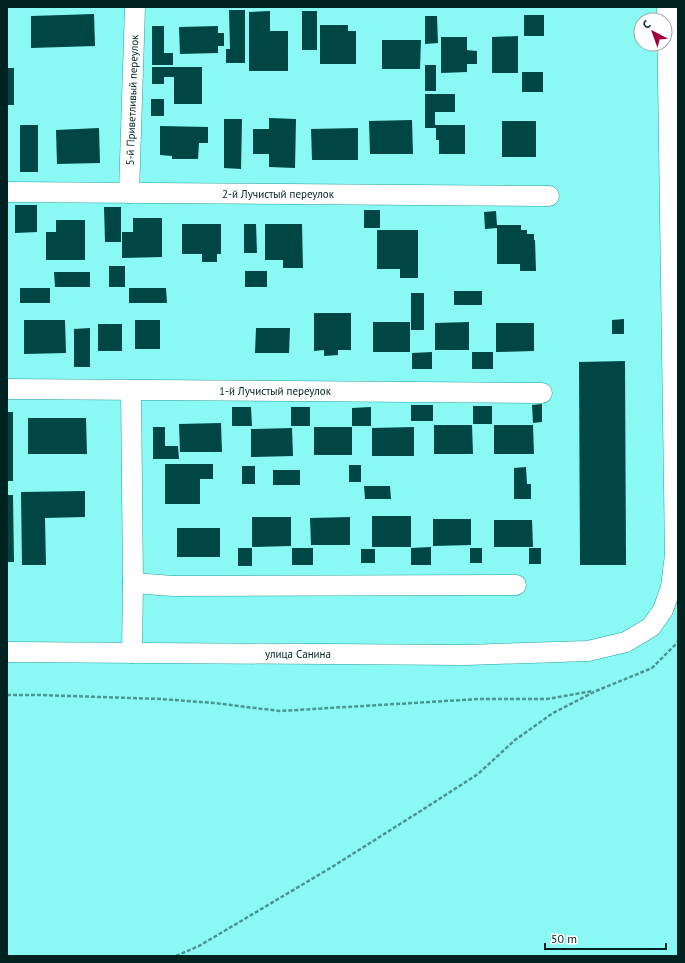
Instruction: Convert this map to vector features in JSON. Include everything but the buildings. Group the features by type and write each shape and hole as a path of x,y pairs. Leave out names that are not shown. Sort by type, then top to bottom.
{"street":[{"name":"5-й Приветливый переулок","path":"129,193 135,7"},
{"name":"улица Санина","path":"7,652 466,655 588,651 626,642 651,627 663,610 671,588 675,556 667,7"},
{"name":"2-й Лучистый переулок","path":"7,192 548,196"},
{"name":"1-й Лучистый переулок","path":"7,389 542,393"},
{"path":"131,390 133,583 132,652"},
{"path":"133,583 173,586 516,585"}],"path":[{"path":"176,956 199,946 332,867 420,812 478,774 515,740 553,713 596,691 652,668 678,642"},
{"path":"7,695 161,699 214,703 280,712 479,699 547,699 596,691"}]}
